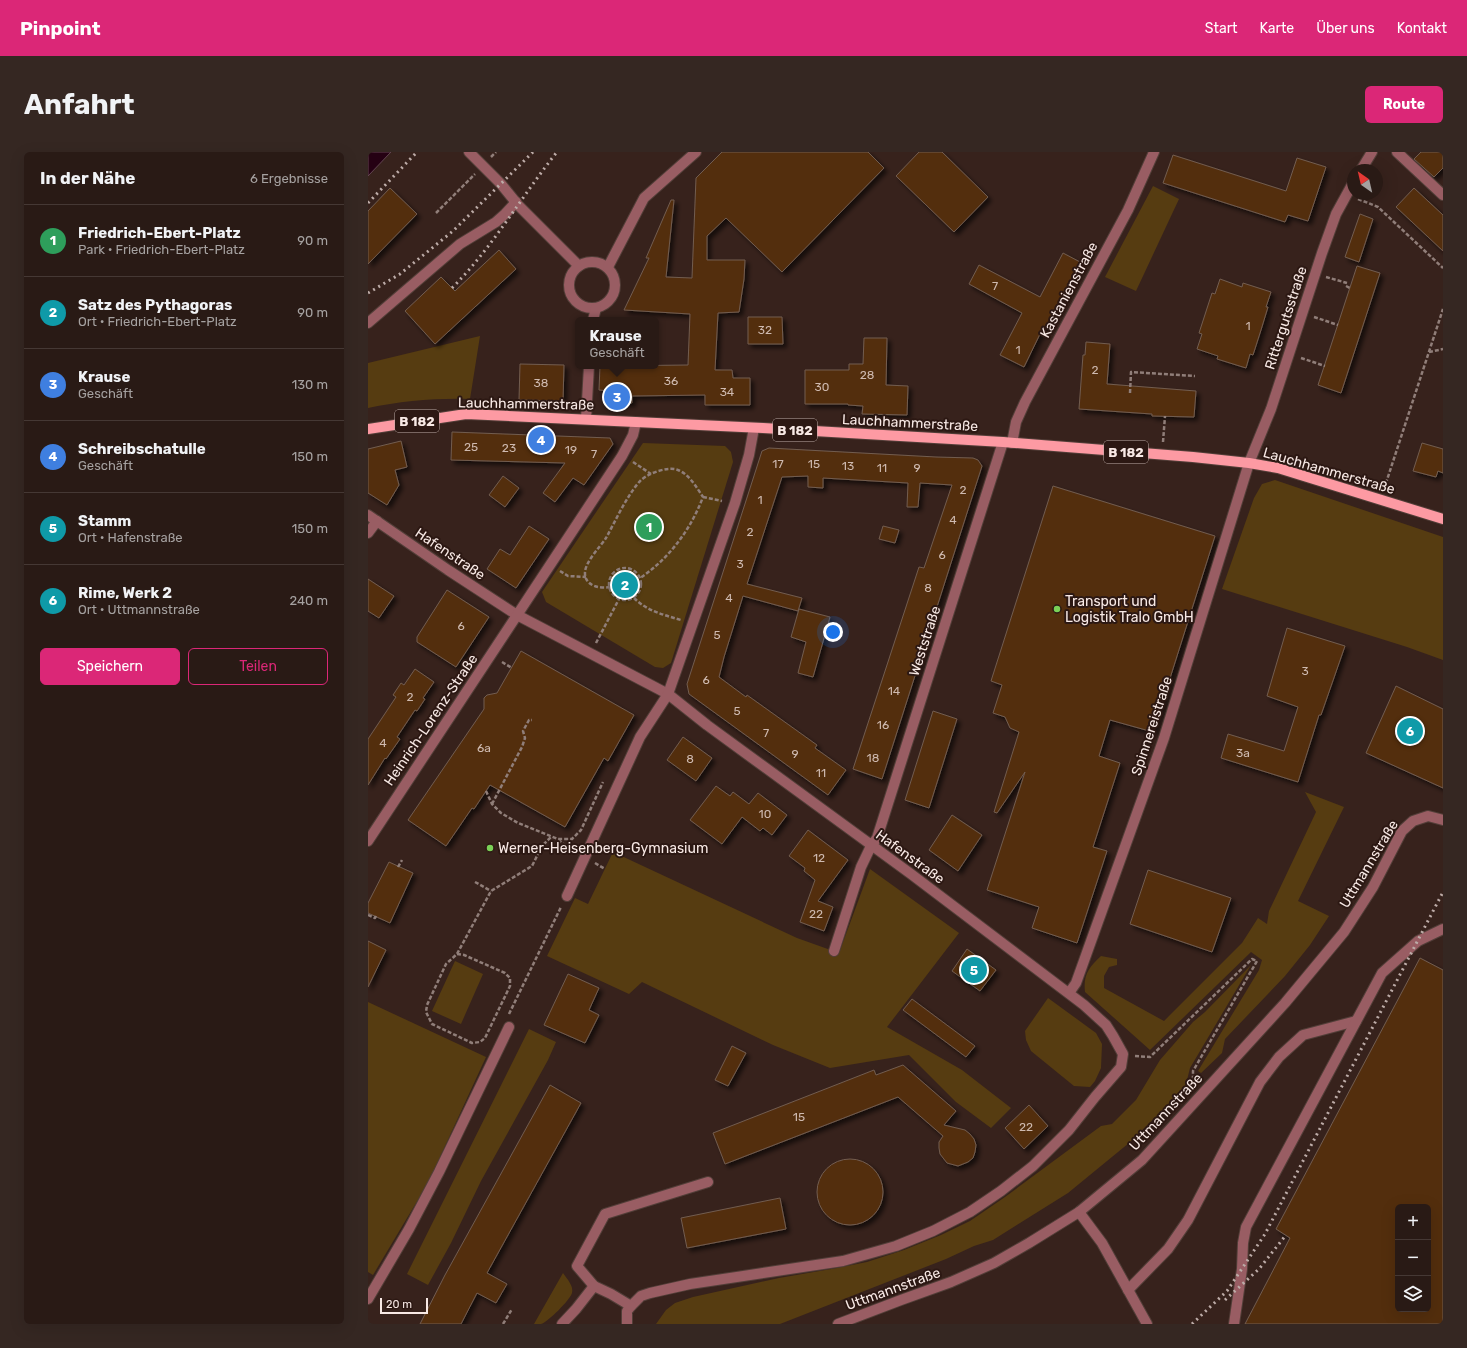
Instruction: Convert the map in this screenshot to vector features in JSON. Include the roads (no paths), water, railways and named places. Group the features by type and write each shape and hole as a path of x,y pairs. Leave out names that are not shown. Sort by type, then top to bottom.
{"main road":[{"name":"Lauchhammerstraße","path":"368,429 466,414 754,428 1008,443 1162,455 1250,463 1278,468 1443,519"}],"street":[{"path":"469,152 579,266"},
{"path":"608,267 644,198 696,152"},
{"name":"Kastanienstraße","path":"1008,443 1025,402 1128,210 1154,152"},
{"path":"1365,164 1372,152"},
{"path":"1397,152 1443,195"},
{"name":"Rittergutsstraße","path":"1250,463 1271,409 1315,273 1336,214 1347,192"},
{"path":"368,324 460,244 496,222 516,202"},
{"path":"586,262 601,263 608,267 615,280 616,288 614,295 603,306 588,308 581,306 570,294 570,278 573,271 586,262"},
{"path":"594,317 596,308"},
{"path":"586,419 589,369"},
{"name":"Heinrich-Lorenz-Straße","path":"368,841 622,456 633,435 636,422"},
{"path":"567,896 640,737 668,694 735,503 749,455 754,428"},
{"name":"Weststraße","path":"834,951 861,867 871,846 877,838 1008,443"},
{"name":"Spinnereistraße","path":"1069,993 1076,983 1164,738 1250,463"},
{"path":"368,533 372,518"},
{"name":"Hafenstraße","path":"372,518 448,570 517,614 668,694 707,725 911,874 1069,993 1106,1025 1123,1054 1121,1067 1095,1097 1070,1130 1033,1166 1001,1191 970,1212 939,1228 896,1246 843,1261 690,1284 641,1296 631,1306"},
{"name":"Uttmannstraße","path":"838,1324 951,1282 994,1262 1029,1243 1079,1212 1142,1160 1284,1002 1344,932 1373,887 1402,831 1413,820 1428,816 1443,820"},
{"path":"1234,1324 1246,1227 1382,973 1418,941 1443,929"},
{"path":"1128,1290 1168,1249 1188,1220 1260,1082 1279,1057 1302,1035 1356,1021"},
{"path":"368,1299 406,1236 439,1172 509,1026"},
{"path":"626,1324 627,1311 631,1306 594,1286 577,1266 605,1214 708,1182"},
{"path":"1079,1212 1102,1243 1147,1324"},
{"path":"562,1324 594,1286"}],"railway":[{"path":"368,203 417,152"},
{"path":"368,293 400,274 453,231 533,152"},
{"path":"452,288 481,256 557,152"},
{"path":"1192,1324 1227,1291 1265,1234 1443,892"},
{"path":"1225,1300 1259,1269 1286,1235"}],"place":[{"name":"Krause","path":"617,397"},
{"name":"Schreibschatulle","path":"541,440"},
{"name":"Friedrich-Ebert-Platz","path":"649,527"},
{"name":"Satz des Pythagoras","path":"625,585"},
{"name":"Transport und Logistik Tralo GmbH","path":"1057,609"},
{"name":"Rime, Werk 2","path":"1410,731"},
{"name":"Werner-Heisenberg-Gymnasium","path":"490,848"},
{"name":"Stamm","path":"974,970"}]}
